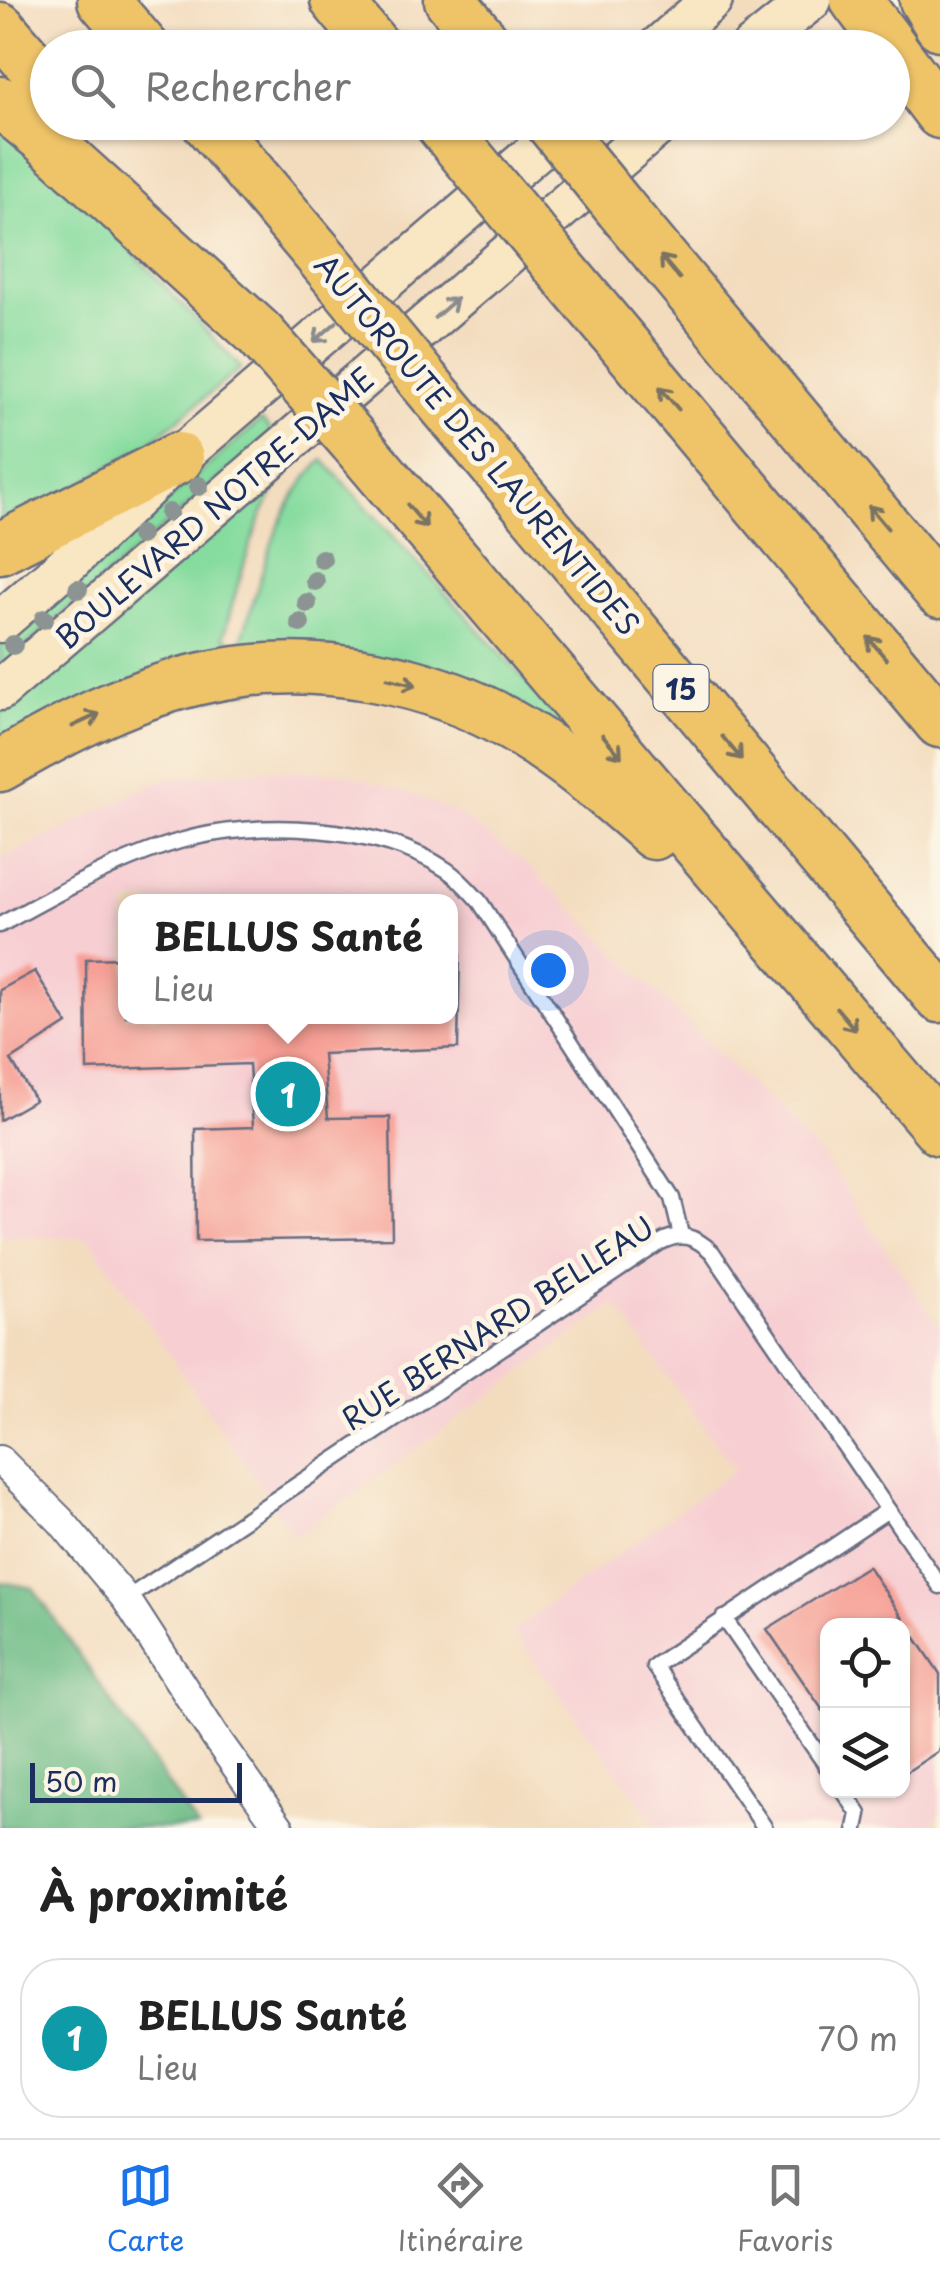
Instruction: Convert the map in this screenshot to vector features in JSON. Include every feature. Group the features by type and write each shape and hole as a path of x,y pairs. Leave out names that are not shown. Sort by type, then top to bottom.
{"highway":[{"path":"103,0 129,30"},
{"path":"336,0 361,30"},
{"path":"450,0 474,30"},
{"path":"925,0 940,25"},
{"path":"0,28 30,63"},
{"path":"910,76 940,113"},
{"path":"0,102 30,127"},
{"path":"46,140 259,333"},
{"path":"95,140 940,1130"},
{"name":"AUTOROUTE DES LAURENTIDES","path":"222,140 940,996"},
{"path":"565,140 940,592"},
{"path":"461,160 940,722"},
{"path":"0,548 178,458"},
{"path":"0,766 100,713 206,677 292,669 390,679 489,714 550,750 602,788 782,945"}],"street":[{"path":"678,30 712,0"},
{"path":"773,30 810,0"},
{"name":"BOULEVARD NOTRE-DAME","path":"0,622 66,566 178,458 461,160 518,140"},
{"name":"BOULEVARD NOTRE-DAME","path":"0,690 537,253 645,140"},
{"path":"0,1460 62,1521 126,1599 280,1828"}],"lane":[{"path":"0,925 139,857 178,842 223,832 272,827 318,830 367,838 423,858 450,872 480,902 672,1198 681,1236"},
{"name":"RUE BERNARD BELLEAU","path":"126,1599 659,1243 681,1236 693,1237 712,1252 940,1586"},
{"path":"765,1828 654,1666 888,1510"},
{"path":"724,1618 820,1756"},
{"path":"848,1798 859,1814 856,1828"}],"shaded area":[{"path":"249,770 344,773 409,793 458,814 528,865 821,1155 940,1328 940,1815 921,1828 659,1828 512,1631 735,1470 615,1304 295,1537 89,1238 0,1236 0,860 163,779"}],"green space":[{"path":"0,121 91,207 241,368 143,448 0,530"},
{"path":"261,420 273,433 0,668 0,643"},
{"path":"323,460 569,727 557,740 375,661 0,748 0,713 292,463 258,525 223,638 240,644 280,523 305,480"},
{"path":"0,1582 33,1588 198,1828 0,1828"}],"building":[{"path":"460,951 458,1048 323,1054 328,1118 390,1117 392,1238 196,1241 195,1129 253,1127 249,1064 87,1070 86,959 118,958 118,1024 458,1024"},
{"path":"35,971 67,1024 11,1060 35,1100 0,1120 0,990"},
{"path":"868,1566 903,1618 820,1618 820,1706 767,1629"},
{"path":"910,1629 940,1674 940,1750 910,1770"}],"place":[{"name":"BELLUS Santé","path":"288,1094"}]}
